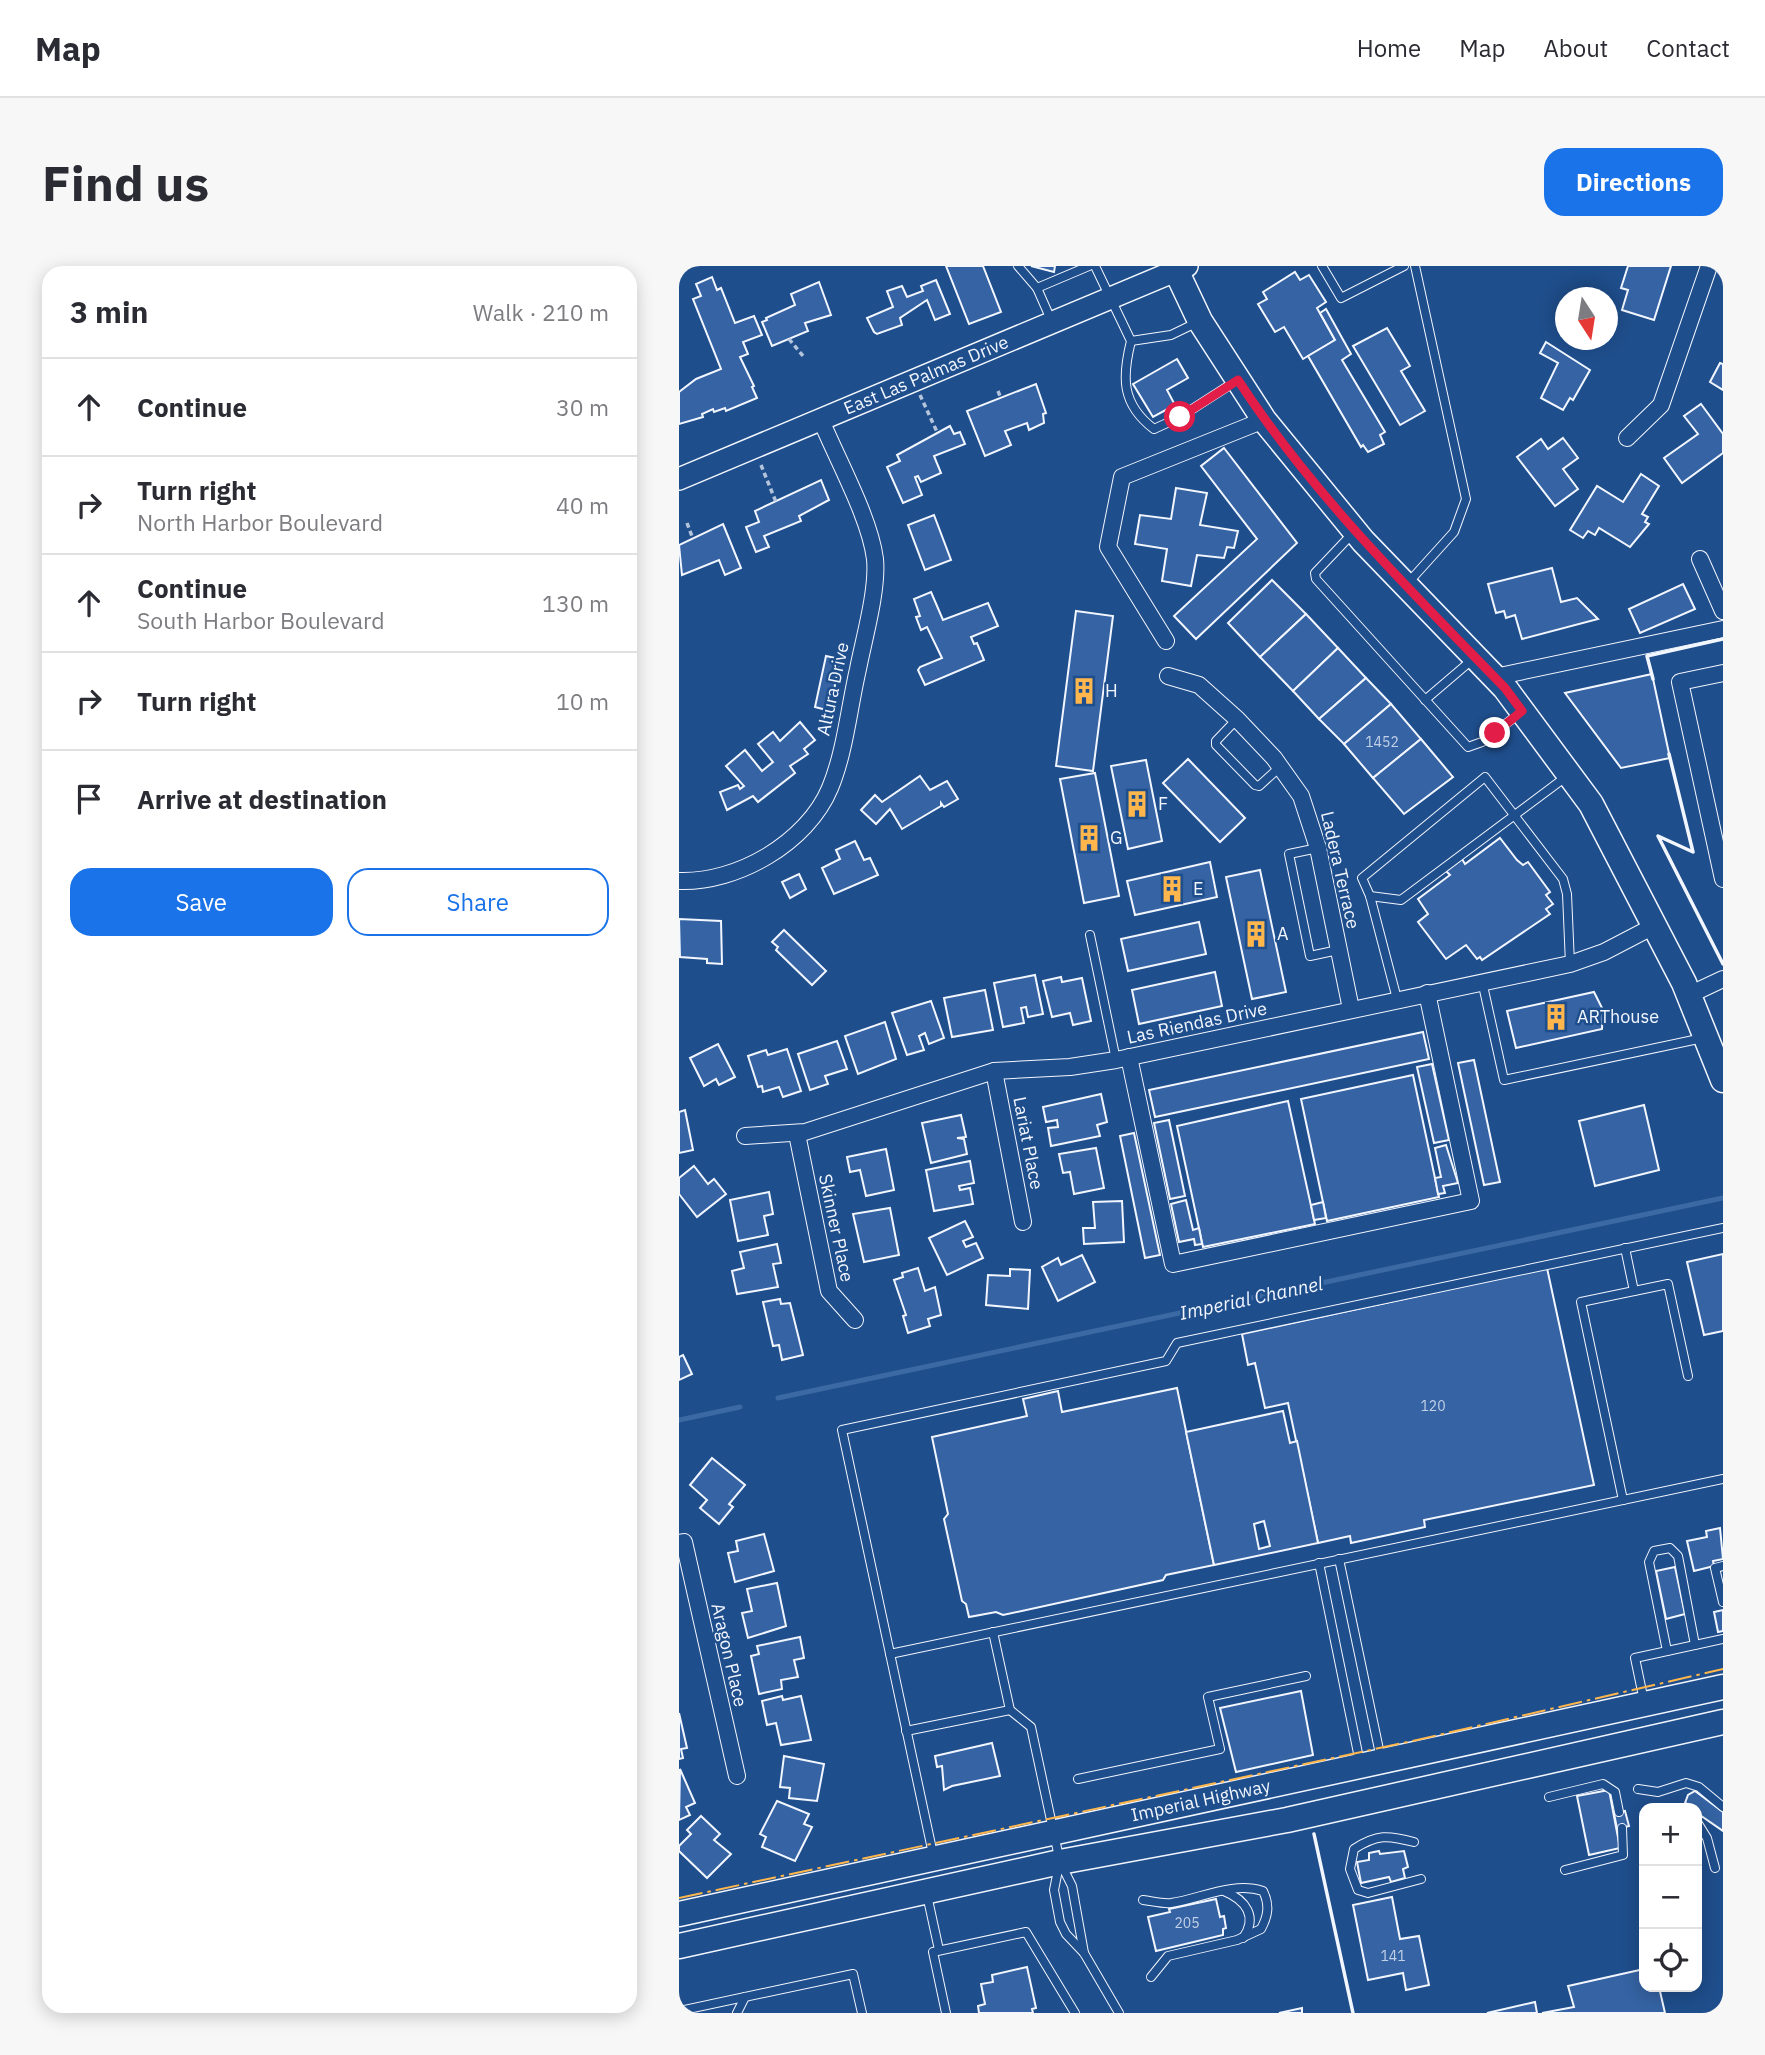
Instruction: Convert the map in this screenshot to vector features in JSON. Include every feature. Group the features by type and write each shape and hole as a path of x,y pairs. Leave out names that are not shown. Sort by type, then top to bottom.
{"main road":[{"path":"1175,267 1200,321 1264,420 1355,531 1495,677 1591,804 1689,995 1723,1080"},
{"name":"Imperial Highway","path":"679,1914 1723,1687"},
{"name":"Imperial Highway","path":"679,1946 1060,1862 1260,1825 1723,1722"},
{"path":"1260,1825 1276,1809 1283,1806 1370,1786 1380,1777 1371,1764"}],"street":[{"path":"1627,438 1661,405 1709,266"},
{"name":"East Las Palmas Drive","path":"679,479 1108,299 1175,267"},
{"name":"Altura Drive","path":"679,881 731,873 773,852 813,817 835,777 859,661 875,564 864,522 821,420"},
{"path":"1166,641 1108,547 1122,477 1264,420"},
{"path":"1700,559 1723,611"},
{"path":"1495,677 1723,629"},
{"path":"1723,673 1680,682 1723,879"},
{"name":"Ladera Terrace","path":"1168,676 1199,685 1237,719 1280,765 1301,796 1318,848 1351,1009"},
{"name":"Las Riendas Drive","path":"745,1136 797,1134 995,1070 1070,1067 1123,1059 1570,964 1604,952 1654,926"},
{"path":"1689,995 1723,979"},
{"path":"1123,1059 1173,1264 1471,1201 1427,993"},
{"name":"Lariat Place","path":"995,1070 1023,1222"},
{"name":"Skinner Place","path":"797,1134 829,1292 855,1320"},
{"name":"Aragon Place","path":"681,1543 737,1776"}],"lane":[{"path":"1019,266 1037,288 1052,322"},
{"path":"1037,288 1089,266"},
{"path":"1095,266 1108,299 1131,341 1123,370 1125,389 1143,421 1154,429 1180,417 1238,380"},
{"path":"1322,266 1337,296 1341,298 1404,266"},
{"path":"1407,584 1454,532 1466,499 1415,266"},
{"path":"1131,341 1171,335 1200,321"},
{"path":"1355,531 1315,573 1316,579 1468,747 1482,742 1522,711"},
{"path":"1425,700 1475,657"},
{"path":"1237,719 1216,745 1255,785 1259,786 1280,765"},
{"path":"1370,896 1401,900 1569,774"},
{"path":"1397,999 1370,896 1362,878 1485,777 1563,878 1567,894 1570,964"},
{"path":"1318,848 1289,854 1310,956 1338,950"},
{"path":"1090,935 1123,1059"},
{"path":"1482,981 1505,1081 1707,1038"},
{"path":"933,1858 842,1430 1166,1361 1177,1343 1723,1228"},
{"path":"1625,1248 1635,1291"},
{"path":"1623,1500 1581,1302 1668,1284 1688,1376"},
{"path":"890,1654 1723,1479"},
{"path":"1667,1651 1649,1562 1654,1551 1670,1548 1678,1556 1695,1645"},
{"path":"1339,1559 1371,1764"},
{"path":"1319,1563 1371,1764"},
{"path":"1723,1566 1716,1568 1723,1602"},
{"path":"993,1632 1010,1710 1031,1727 1060,1862 1072,1886 1084,1953"},
{"path":"1645,1704 1635,1658 1723,1639"},
{"path":"1079,1779 1220,1749 1209,1697 1306,1676"},
{"path":"906,1731 1010,1710"},
{"path":"1638,1789 1658,1792 1686,1783 1699,1787 1723,1807"},
{"path":"1549,1797 1603,1784 1615,1792 1619,1812"},
{"path":"1565,1870 1623,1855 1622,1828"},
{"path":"1702,1830 1707,1838 1715,1868"},
{"path":"1413,1842 1387,1835 1376,1836 1354,1849 1350,1868 1358,1890 1367,1893 1421,1879"},
{"path":"1060,1862 1053,1891 1060,1922 1066,1934 1084,1953 1119,2013"},
{"path":"1143,1899 1168,1903 1253,1888 1263,1892 1267,1899 1268,1912 1261,1929 1243,1938 1168,1956 1151,1977"},
{"path":"926,1891 939,1950"},
{"path":"1224,1891 1237,1896 1248,1909 1250,1923 1243,1938"},
{"path":"946,2013 933,1952 1025,1932 1075,2013"},
{"path":"679,2011 853,1974 863,2013"},
{"path":"737,2013 745,1997"}],"path":[{"path":"789,339 803,356"},
{"path":"913,381 938,434"},
{"path":"753,448 776,502"},
{"path":"687,523 693,539"}],"building":[{"path":"946,266 983,266 1001,312 969,324"},
{"path":"1031,266 1055,266 1054,272"},
{"path":"1628,266 1671,266 1654,320 1622,310 1628,290 1621,288"},
{"path":"1295,272 1300,280 1309,275 1326,302 1317,308 1335,340 1303,359 1284,327 1275,332 1258,304 1267,299 1263,292"},
{"path":"712,277 717,290 721,288 735,323 754,316 762,335 743,342 748,354 740,357 757,398 726,411 725,408 714,412 713,409 702,414 703,417 679,424 679,392 696,379 721,369 693,299 701,296 696,284"},
{"path":"936,280 950,314 935,320 927,300 900,318 902,325 877,334 874,332 867,318 893,307 887,291 902,286 907,297 923,291 921,286"},
{"path":"819,282 831,315 805,323 808,331 772,346 762,322 795,305 791,294"},
{"path":"1326,309 1351,354 1342,360 1385,432 1380,435 1384,444 1368,452 1363,445 1361,447 1308,356 1335,340 1320,313"},
{"path":"1387,328 1410,366 1401,371 1425,411 1400,425 1353,346"},
{"path":"1546,342 1590,370 1573,400 1570,398 1563,410 1541,398 1558,363 1540,353"},
{"path":"1177,359 1188,378 1167,390 1175,405 1153,417 1133,384"},
{"path":"1720,363 1723,364 1723,390 1710,382"},
{"path":"1036,384 1046,413 1043,414 1044,423 1029,430 1027,423 1005,431 1011,445 985,456 967,411"},
{"path":"1701,404 1723,434 1723,453 1682,483 1664,458 1698,434 1684,416"},
{"path":"950,426 954,434 960,432 965,444 934,456 941,473 921,482 918,476 915,477 922,495 903,503 887,467 900,461 897,455"},
{"path":"1563,438 1578,458 1563,469 1578,489 1555,506 1517,457 1541,439 1548,449"},
{"path":"1224,448 1297,543 1196,639 1174,616 1257,539 1201,466"},
{"path":"1641,474 1659,486 1642,514 1648,517 1645,522 1649,524 1630,547 1599,528 1595,535 1588,531 1583,538 1570,530 1597,486 1623,502"},
{"path":"821,480 829,500 799,516 801,521 764,536 769,547 756,552 746,527 759,522 755,511"},
{"path":"1176,488 1207,493 1200,525 1238,531 1234,548 1227,547 1224,558 1197,555 1191,586 1162,581 1167,549 1135,544 1140,515 1171,519"},
{"path":"934,515 951,560 925,570 908,525"},
{"path":"723,524 741,568 725,575 719,560 682,575 679,545"},
{"path":"1552,568 1561,602 1577,598 1598,619 1522,639 1515,615 1506,618 1504,611 1496,613 1488,584"},
{"path":"1272,580 1306,614 1260,657 1228,623"},
{"path":"1683,584 1695,609 1640,633 1629,609"},
{"path":"931,592 943,620 988,603 998,626 971,637 974,644 977,643 984,660 925,685 918,670 942,658 927,627 921,630 916,617 920,616 914,599"},
{"name":"H","path":"1076,611 1113,616 1093,771 1056,766"},
{"path":"1306,614 1338,648 1293,691 1260,657"},
{"path":"1338,648 1366,678 1319,719 1293,691"},
{"path":"826,656 840,659 830,711 815,707"},
{"path":"1652,674 1670,758 1621,768 1565,693"},
{"path":"1366,678 1391,704 1344,744 1319,719"},
{"path":"1391,704 1421,739 1373,778 1344,744"},
{"path":"800,722 815,740 804,749 808,754 790,766 795,773 758,802 753,796 727,810 720,792 738,785 740,789 744,786 726,766 745,750 762,771 773,762 758,744 773,732 780,741"},
{"path":"1421,739 1453,777 1404,814 1373,778"},
{"path":"1188,759 1245,818 1220,842 1163,783"},
{"name":"F","path":"1146,760 1162,841 1128,849 1111,766"},
{"name":"G","path":"1095,773 1119,896 1084,903 1060,779"},
{"path":"920,776 930,790 947,781 958,799 944,807 941,803 941,806 902,829 890,809 876,824 861,810 875,795 882,802"},
{"path":"1500,838 1517,860 1523,865 1528,862 1550,892 1546,895 1553,904 1546,909 1550,914 1482,960 1480,957 1477,959 1466,945 1446,959 1418,922 1428,914 1418,899 1450,875 1446,871 1462,859 1465,864"},
{"path":"855,841 864,860 870,858 878,875 834,894 822,868 840,859 836,850"},
{"name":"E","path":"1210,862 1217,897 1135,915 1127,881"},
{"name":"A","path":"1260,870 1286,992 1252,999 1226,877"},
{"path":"799,874 806,889 790,898 782,882"},
{"path":"679,919 721,921 722,964 707,963 707,959 680,957"},
{"path":"1199,922 1206,954 1128,971 1121,939"},
{"path":"784,930 826,971 812,985 776,950 778,947 772,942"},
{"path":"1215,972 1222,1006 1139,1024 1132,990"},
{"path":"1035,975 1043,1014 1028,1017 1026,1007 1021,1008 1024,1023 1003,1027 994,983"},
{"path":"1061,977 1062,982 1082,978 1091,1021 1073,1025 1070,1013 1052,1017 1043,981"},
{"path":"985,990 993,1030 952,1037 944,998"},
{"name":"ARThouse","path":"1594,992 1603,1010 1602,1029 1516,1048 1507,1011"},
{"path":"931,1001 944,1038 929,1044 925,1033 919,1036 924,1050 907,1055 892,1013"},
{"path":"885,1022 896,1059 858,1074 845,1036"},
{"path":"1423,1032 1429,1059 1155,1117 1149,1090"},
{"path":"837,1041 847,1069 825,1076 828,1084 810,1090 798,1054"},
{"path":"718,1044 735,1077 719,1085 716,1079 704,1086 690,1058"},
{"path":"787,1049 801,1091 783,1097 779,1087 763,1092 762,1086 758,1087 748,1056 766,1050 768,1055"},
{"path":"1474,1060 1500,1182 1484,1185 1458,1063"},
{"path":"1432,1064 1449,1140 1434,1143 1417,1067"},
{"path":"1413,1075 1439,1197 1327,1221 1301,1099"},
{"path":"1101,1094 1107,1122 1097,1125 1100,1136 1051,1146 1048,1128 1058,1127 1057,1120 1046,1122 1043,1107"},
{"path":"1288,1101 1315,1224 1203,1247 1177,1126"},
{"path":"1644,1105 1659,1170 1595,1186 1579,1121"},
{"path":"685,1110 693,1150 679,1153 679,1112"},
{"path":"961,1115 966,1137 957,1138 964,1139 967,1154 931,1163 922,1123"},
{"path":"1169,1120 1185,1196 1170,1199 1154,1123"},
{"path":"1134,1133 1160,1255 1145,1258 1120,1136"},
{"path":"1446,1145 1458,1183 1443,1186 1445,1193 1438,1194 1435,1178 1441,1177 1435,1148"},
{"path":"1096,1148 1104,1188 1074,1194 1070,1172 1063,1173 1059,1154"},
{"path":"886,1149 894,1190 866,1196 860,1170 850,1172 847,1157"},
{"path":"970,1161 974,1183 959,1186 960,1190 970,1188 973,1204 934,1211 926,1170"},
{"path":"694,1166 708,1184 714,1179 726,1194 697,1217 679,1194 679,1178"},
{"path":"769,1192 773,1214 764,1216 768,1235 738,1241 730,1200"},
{"path":"1186,1200 1193,1230 1199,1228 1202,1244 1195,1245 1194,1239 1179,1242 1171,1204"},
{"path":"1122,1201 1124,1242 1084,1244 1083,1228 1095,1228 1093,1202"},
{"path":"1323,1202 1326,1218 1314,1220 1311,1205"},
{"path":"890,1208 899,1255 864,1262 853,1214"},
{"path":"965,1221 973,1237 963,1241 966,1247 976,1243 983,1258 947,1275 929,1238"},
{"path":"777,1244 781,1263 773,1264 778,1287 737,1294 732,1271 744,1268 740,1252"},
{"path":"1723,1254 1723,1331 1704,1335 1687,1262"},
{"path":"1082,1255 1095,1282 1058,1301 1042,1267 1058,1258 1061,1265"},
{"path":"918,1268 925,1291 935,1287 941,1315 928,1319 930,1326 908,1333 903,1316 906,1315 894,1280 903,1277 902,1273"},
{"path":"1547,1268 1594,1485 1424,1520 1425,1527 1351,1543 1350,1536 1318,1543 1288,1403 1265,1408 1255,1363 1248,1365 1242,1334"},
{"path":"1010,1269 1030,1270 1028,1309 986,1305 988,1275 1010,1276"},
{"path":"780,1299 781,1304 790,1303 803,1355 782,1360 779,1345 773,1346 763,1302"},
{"path":"683,1355 692,1374 679,1380 679,1357"},
{"path":"1177,1388 1214,1565 1166,1575 1163,1580 1003,1615 996,1612 969,1617 966,1604 962,1601 944,1519 948,1514 932,1437 1027,1416 1023,1399 1058,1391 1062,1412"},
{"path":"1283,1411 1290,1443 1297,1441 1318,1543 1214,1565 1186,1432","holes":["1264,1521 1270,1546 1259,1549 1254,1524"]},
{"path":"712,1458 745,1485 729,1504 733,1507 719,1524 700,1508 707,1500 690,1485"},
{"path":"1720,1528 1723,1559 1713,1561 1714,1566 1694,1571 1687,1541 1707,1537 1706,1531"},
{"path":"764,1534 774,1571 735,1582 728,1553 738,1551 736,1541"},
{"path":"1675,1567 1685,1614 1666,1619 1656,1571"},
{"path":"777,1583 786,1626 748,1638 742,1613 752,1611 747,1589"},
{"path":"1723,1610 1723,1631 1718,1632 1714,1612"},
{"path":"800,1637 804,1658 794,1660 798,1677 781,1680 782,1689 759,1694 751,1656 759,1654 757,1646"},
{"path":"1301,1691 1313,1755 1236,1772 1220,1708"},
{"path":"782,1696 783,1700 801,1696 811,1740 781,1745 776,1723 767,1725 762,1701"},
{"path":"679,1713 687,1748 681,1749 683,1758 679,1759"},
{"path":"992,1743 1000,1776 944,1790 942,1766 937,1767 935,1756"},
{"path":"784,1756 824,1764 817,1801 789,1798 790,1788 780,1787"},
{"path":"680,1769 695,1803 686,1807 690,1815 679,1820"},
{"path":"1609,1790 1620,1848 1589,1855 1577,1796"},
{"path":"1695,1791 1723,1812 1723,1831 1702,1816 1702,1803 1685,1803 1688,1795"},
{"path":"777,1801 809,1814 804,1824 812,1827 795,1861 762,1847 766,1837 760,1834"},
{"path":"1625,1811 1629,1826 1617,1829 1614,1813"},
{"path":"701,1816 720,1834 714,1840 731,1854 707,1878 679,1851 679,1846 691,1834 687,1830"},
{"path":"1379,1851 1380,1854 1404,1851 1408,1867 1403,1869 1405,1878 1391,1882 1389,1877 1361,1883 1357,1862 1369,1860 1369,1853"},
{"path":"1392,1897 1400,1939 1419,1936 1429,1985 1406,1990 1403,1973 1368,1980 1353,1905"},
{"path":"1216,1899 1220,1917 1224,1916 1226,1928 1223,1929 1223,1935 1156,1951 1148,1917 1170,1912 1169,1909"},
{"path":"1027,1967 1036,2008 1032,2009 1033,2013 979,2013 978,2006 985,2004 981,1984 993,1982 992,1975"},
{"path":"1639,1970 1639,1992 1660,1992 1665,2013 1542,2013 1574,2007 1568,1986"},
{"path":"1535,2002 1537,2013 1487,2013"},
{"path":"1302,2008 1302,2013 1279,2013"}],"waterway":[{"name":"Imperial Channel","path":"778,1398 1723,1198"},
{"name":"Imperial Channel","path":"679,1420 740,1407"}],"wall":[{"path":"1653,679 1647,656 1723,639"},
{"path":"1669,754 1693,852 1658,836 1723,964"},
{"path":"1314,1834 1353,2013"}],"power":[{"path":"679,1898 1417,1740 1723,1669"}],"place":[{"name":"H","path":"1084,691"},
{"name":"F","path":"1137,804"},
{"name":"G","path":"1089,838"},
{"name":"E","path":"1172,889"},
{"name":"A","path":"1256,934"},
{"name":"ARThouse","path":"1556,1017"}],"route":[{"path":"1180,417 1238,380 1264,420 1363,541 1505,688 1522,711 1495,733"}]}
